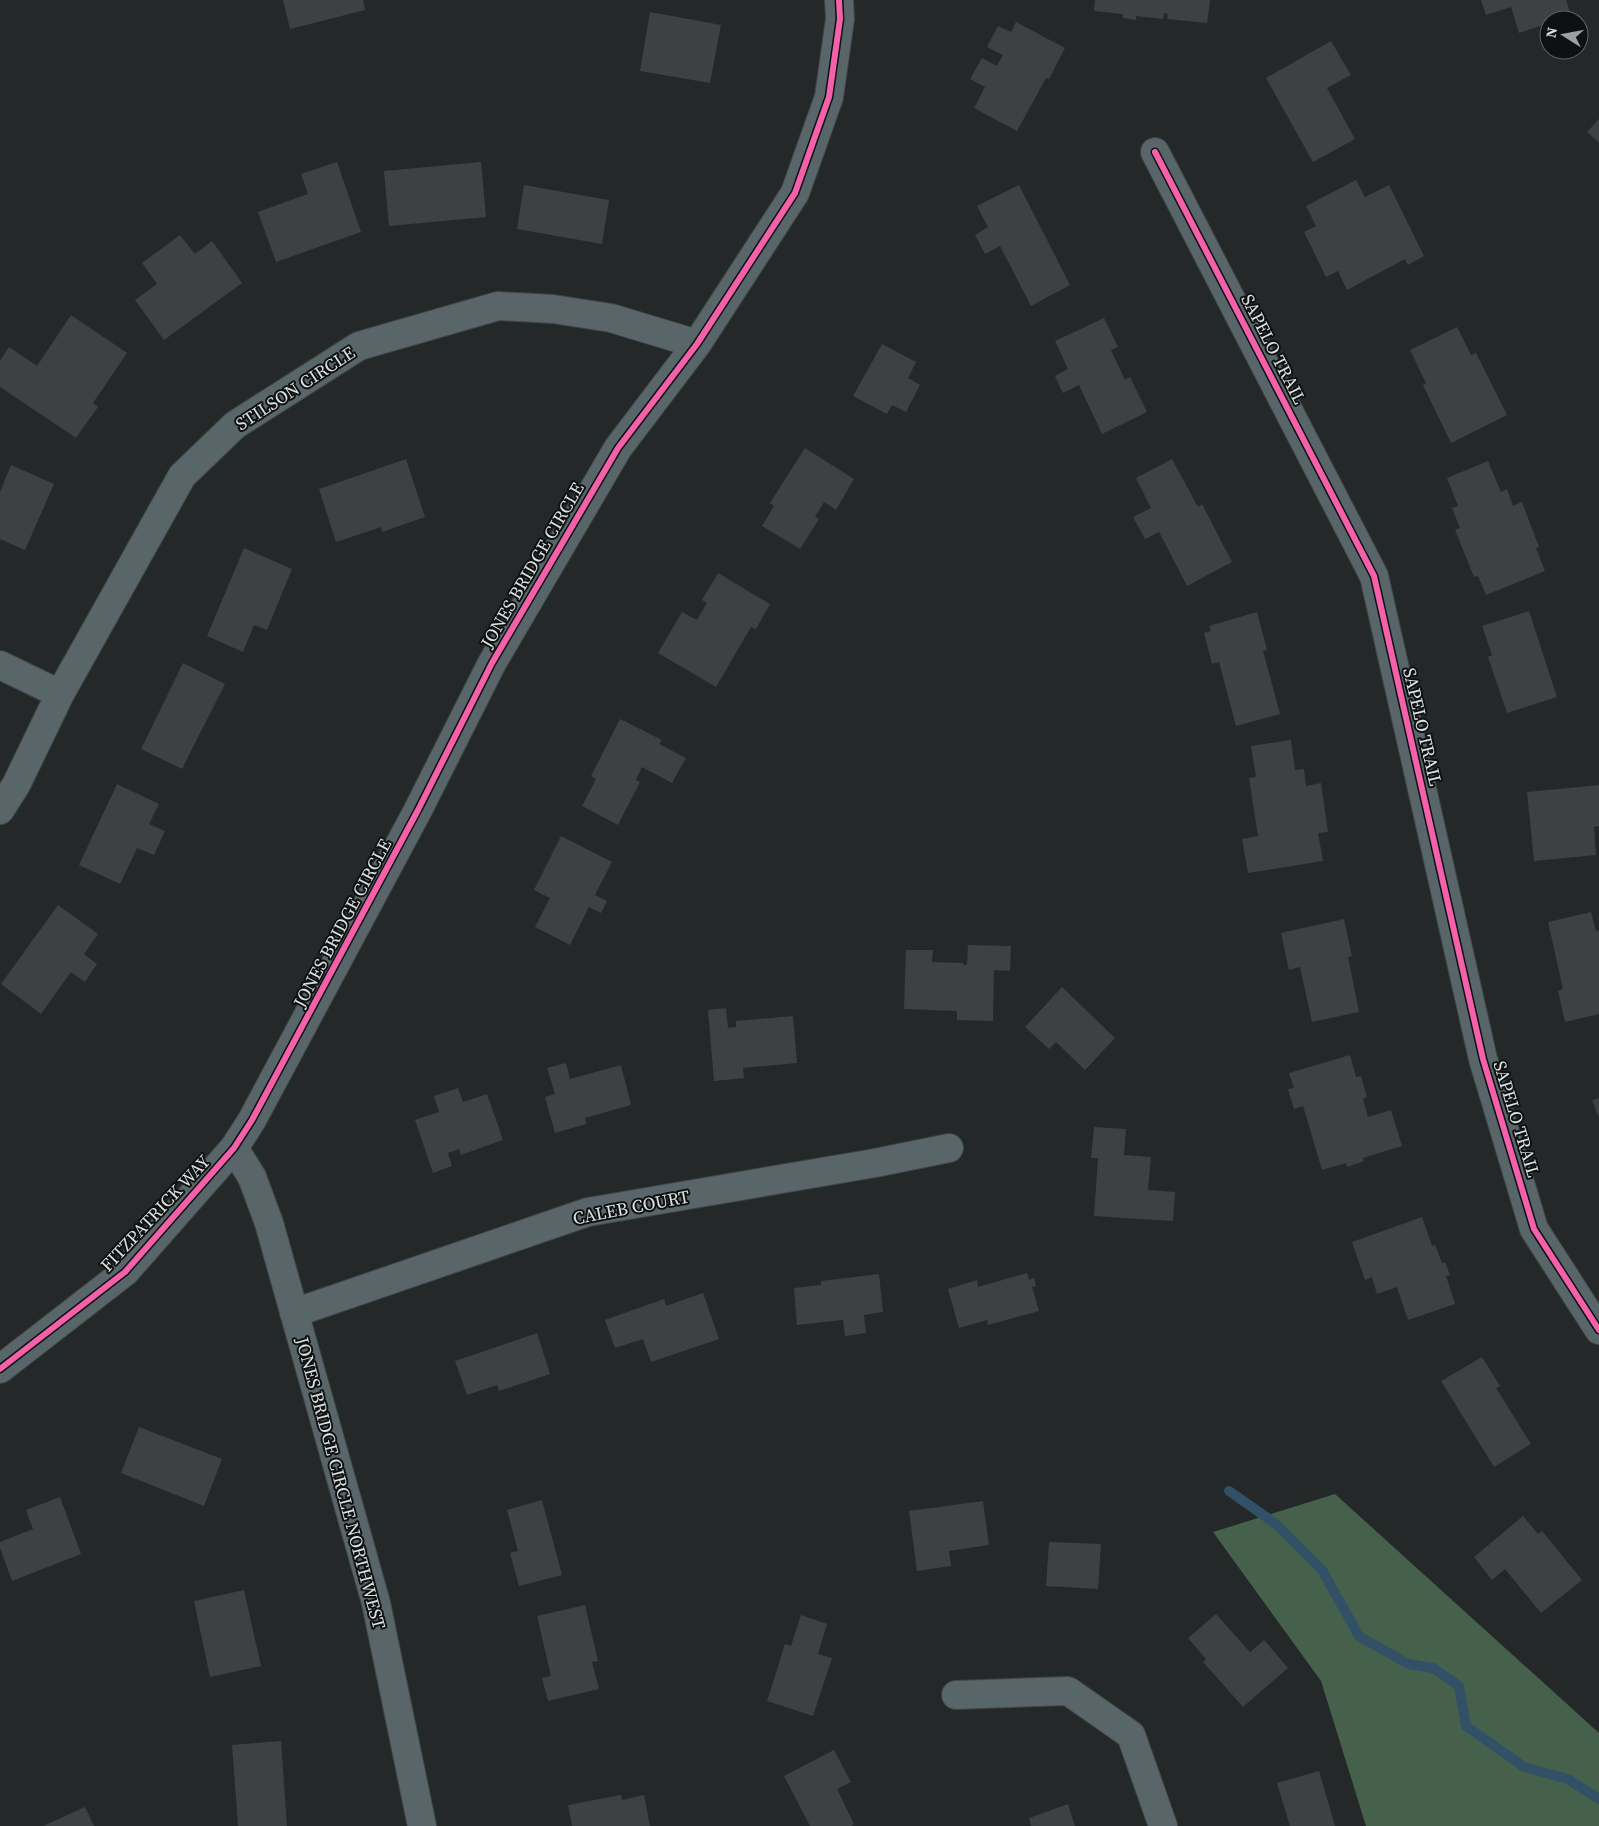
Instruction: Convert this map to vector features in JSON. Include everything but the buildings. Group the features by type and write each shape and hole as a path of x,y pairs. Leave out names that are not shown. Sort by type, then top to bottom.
{"street":[{"name":"JONES BRIDGE CIRCLE","path":"234,1148 252,1120 342,956 492,663 618,448 697,344 795,193 829,97 840,18 840,0"},
{"name":"SAPELO TRAIL","path":"1155,152 1374,576 1486,1069 1534,1229 1599,1330"},
{"name":"STILSON CIRCLE","path":"0,810 16,785 60,694 182,476 235,425 359,346 498,306 553,309 611,318 697,344"},
{"path":"0,665 60,694"},
{"name":"JONES BRIDGE CIRCLE NORTHWEST","path":"234,1148 252,1177 269,1223 376,1603 422,1826"},
{"name":"FITZPATRICK WAY","path":"0,1369 125,1272 234,1148"},
{"name":"CALEB COURT","path":"294,1313 588,1212 875,1163 949,1148"},
{"path":"956,1695 1068,1692 1131,1735 1163,1826"}],"green space":[{"path":"1335,1494 1599,1733 1599,1826 1366,1826 1321,1681 1213,1532"}],"waterway":[{"path":"1229,1491 1276,1524 1322,1570 1359,1636 1408,1664 1433,1668 1459,1686 1466,1726 1524,1767 1568,1779 1599,1799"}],"cycle path":[{"path":"0,1369 125,1272 234,1148 252,1120 418,810 492,663 618,448 697,344 795,193 829,97 840,19 839,0"},
{"path":"1155,152 1374,576 1483,1059 1534,1229 1599,1330"}]}
